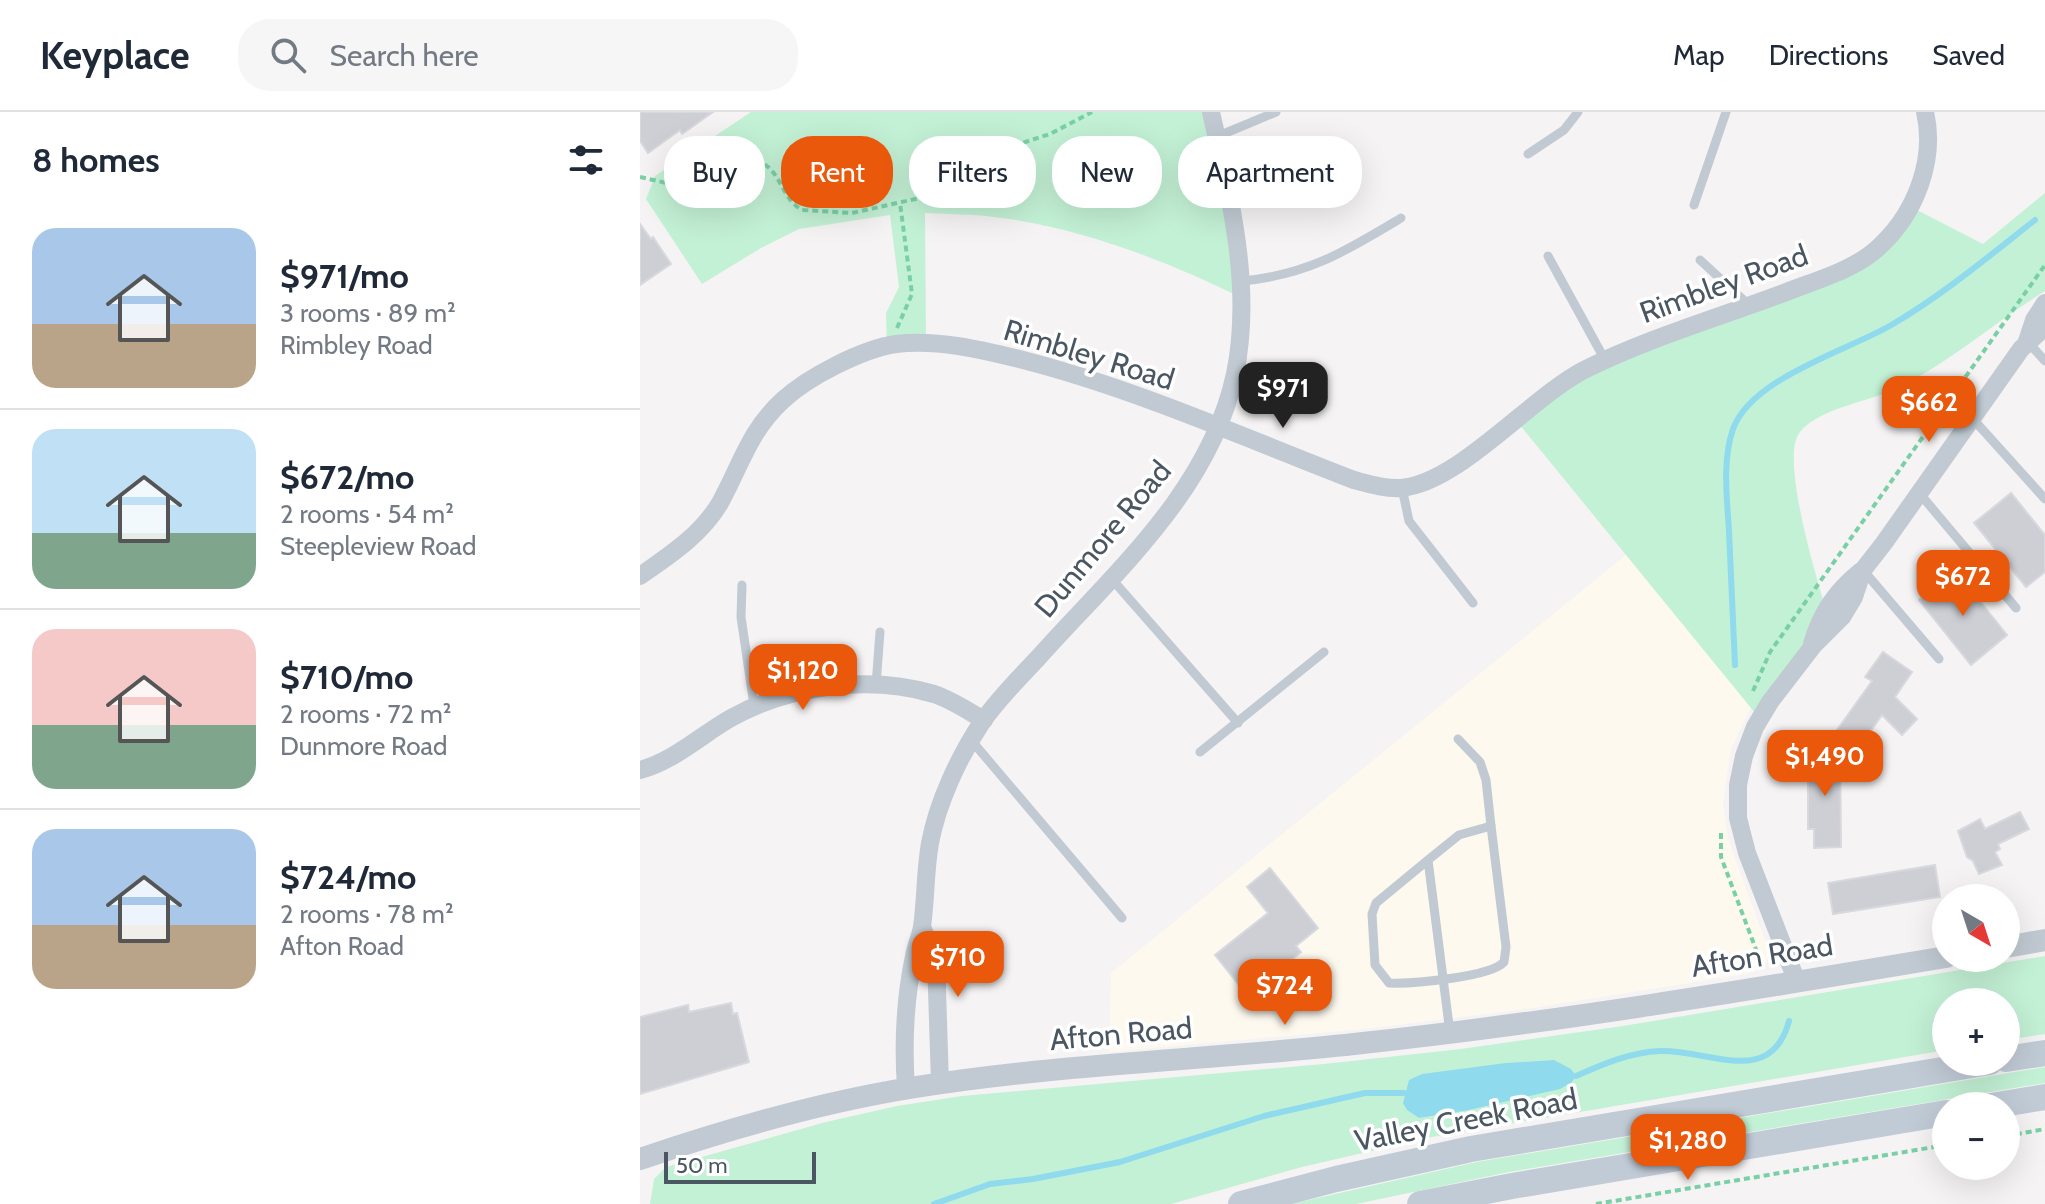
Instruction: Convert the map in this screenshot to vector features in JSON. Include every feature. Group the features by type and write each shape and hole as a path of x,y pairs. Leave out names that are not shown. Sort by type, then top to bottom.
{"main road":[{"path":"2020,1057 2045,1053"},
{"name":"Valley Creek Road","path":"1241,1204 1456,1152 1932,1072"},
{"path":"2020,1101 2045,1097"},
{"path":"1420,1204 1932,1115"}],"street":[{"name":"Dunmore Road","path":"1211,112 1216,136"},
{"name":"Rimbley Road","path":"640,576 701,529 719,503 742,453 782,401 805,382 832,368 897,344 952,346 1100,382 1354,480 1382,487 1402,488 1438,477 1558,387 1605,360 1861,261 1881,246 1911,207 1920,186 1928,143 1925,112"},
{"name":"Dunmore Road","path":"906,1088 904,1045 907,1009 913,957 922,927 930,840 954,773 984,720 1170,512 1191,483 1217,427 1234,376 1240,342 1242,281 1231,208"},
{"path":"1797,982 1747,853 1738,818 1738,785 1744,756 1755,727 1777,692 1850,605 1863,570 2027,341 2036,316 2045,303"},
{"path":"2027,341 2045,327"},
{"path":"640,770 671,757 754,705 803,690 876,685 936,695 984,720"},
{"name":"Dunmore Road","path":"922,927 936,959 940,1083"},
{"path":"2020,944 2045,940"},
{"name":"Afton Road","path":"640,1159 765,1119 906,1088 1090,1066 1350,1045 1450,1033 1932,959"}],"lane":[{"path":"1218,136 1276,112"},
{"path":"1528,154 1564,130 1578,112"},
{"path":"1694,205 1726,112"},
{"path":"1242,281 1275,278 1302,271 1343,253 1401,218"},
{"path":"1548,256 1605,360"},
{"path":"1700,260 1750,306"},
{"path":"2027,341 2045,361"},
{"path":"1973,419 2045,499"},
{"path":"1402,488 1409,521 1473,603"},
{"path":"1920,494 2016,608"},
{"path":"1863,570 1939,659"},
{"path":"1110,577 1238,723"},
{"path":"742,585 741,617 754,705"},
{"path":"876,685 880,632"},
{"path":"1200,752 1324,652"},
{"path":"1458,739 1480,762 1486,780 1507,955 1493,971 1389,983 1375,965 1372,914 1376,903 1459,835 1491,826"},
{"path":"971,740 1122,918"},
{"path":"1428,860 1450,1033"}],"path":[{"path":"640,177 671,184 701,184 761,162 776,173 788,199 802,210 852,213 956,190 975,181 1013,146 1050,134 1092,112"},
{"path":"897,344 898,324 912,294 900,203"},
{"path":"2020,1133 2045,1129"},
{"path":"1596,1204 1932,1147"}],"shaded area":[{"path":"1626,555 1749,705 1754,701 1731,749 1723,803 1728,839 1767,946 1768,959 1761,969 1747,974 1519,1010 1365,1029 1109,1052 1111,973"}],"green space":[{"path":"751,112 1211,112 1215,136 1178,136 1178,208 1227,208 1242,298 1149,257 1052,227 978,215 925,213 926,344 887,347 886,313 899,287 890,215 799,229 702,284 646,199 655,176 664,170 664,208 765,208 765,136 715,136"},
{"path":"2045,193 2045,291 1911,381 1827,413 1805,426 1798,435 1794,449 1797,494 1826,609 1760,719 1515,419 1558,387 1838,272 1911,207 1983,244"},
{"path":"2045,956 2045,1034 2020,1038 2020,988 1932,988 1932,1052 1432,1137 1302,1167 1171,1204 650,1204 654,1179 666,1167 826,1122 897,1106 962,1096 1461,1049 1623,1026 1949,972 2020,972 2020,960"},
{"path":"2045,1067 2045,1083 1991,1092 1932,1092 1932,1102 1509,1172 1356,1204 1291,1204 1477,1162 1991,1076 2020,1076 2020,1071"}],"water":[{"path":"1554,1060 1571,1069 1576,1076 1560,1089 1419,1118 1403,1103 1409,1080 1422,1074"}],"building":[{"path":"640,112 713,112 682,134 680,130 672,136 664,136 664,142 648,153 640,141"},
{"path":"640,224 671,264 640,285"},
{"path":"2011,493 2045,535 2045,572 2026,587 1974,523"},
{"path":"1956,571 2007,635 1971,665 1919,600"},
{"path":"1883,652 1912,672 1895,697 1917,719 1902,735 1882,715 1860,746 1837,730 1872,681 1865,677"},
{"path":"1840,748 1841,847 1814,848 1814,829 1808,829 1808,767 1813,767 1813,749"},
{"path":"2020,812 2029,829 1998,844 2000,849 1995,852 2002,865 1979,874 1973,861 1967,857 1958,831 1980,819 1985,829"},
{"path":"1935,865 1938,884 1932,884 1932,898 1833,914 1828,883"},
{"path":"1270,868 1318,928 1296,946 1301,952 1247,995 1215,955 1268,913 1247,887"},
{"path":"731,1003 733,1014 737,1013 749,1062 640,1094 640,1017 688,1005 689,1012"}],"waterway":[{"path":"1735,665 1726,467 1733,429 1744,411 1760,394 1781,380 1875,334 1912,312 2035,220"},
{"path":"1576,1076 1617,1059 1660,1051 1736,1061 1753,1060 1768,1054 1780,1042 1789,1021"},
{"path":"934,1204 990,1184 1120,1162 1264,1116 1365,1093 1404,1093"}]}
